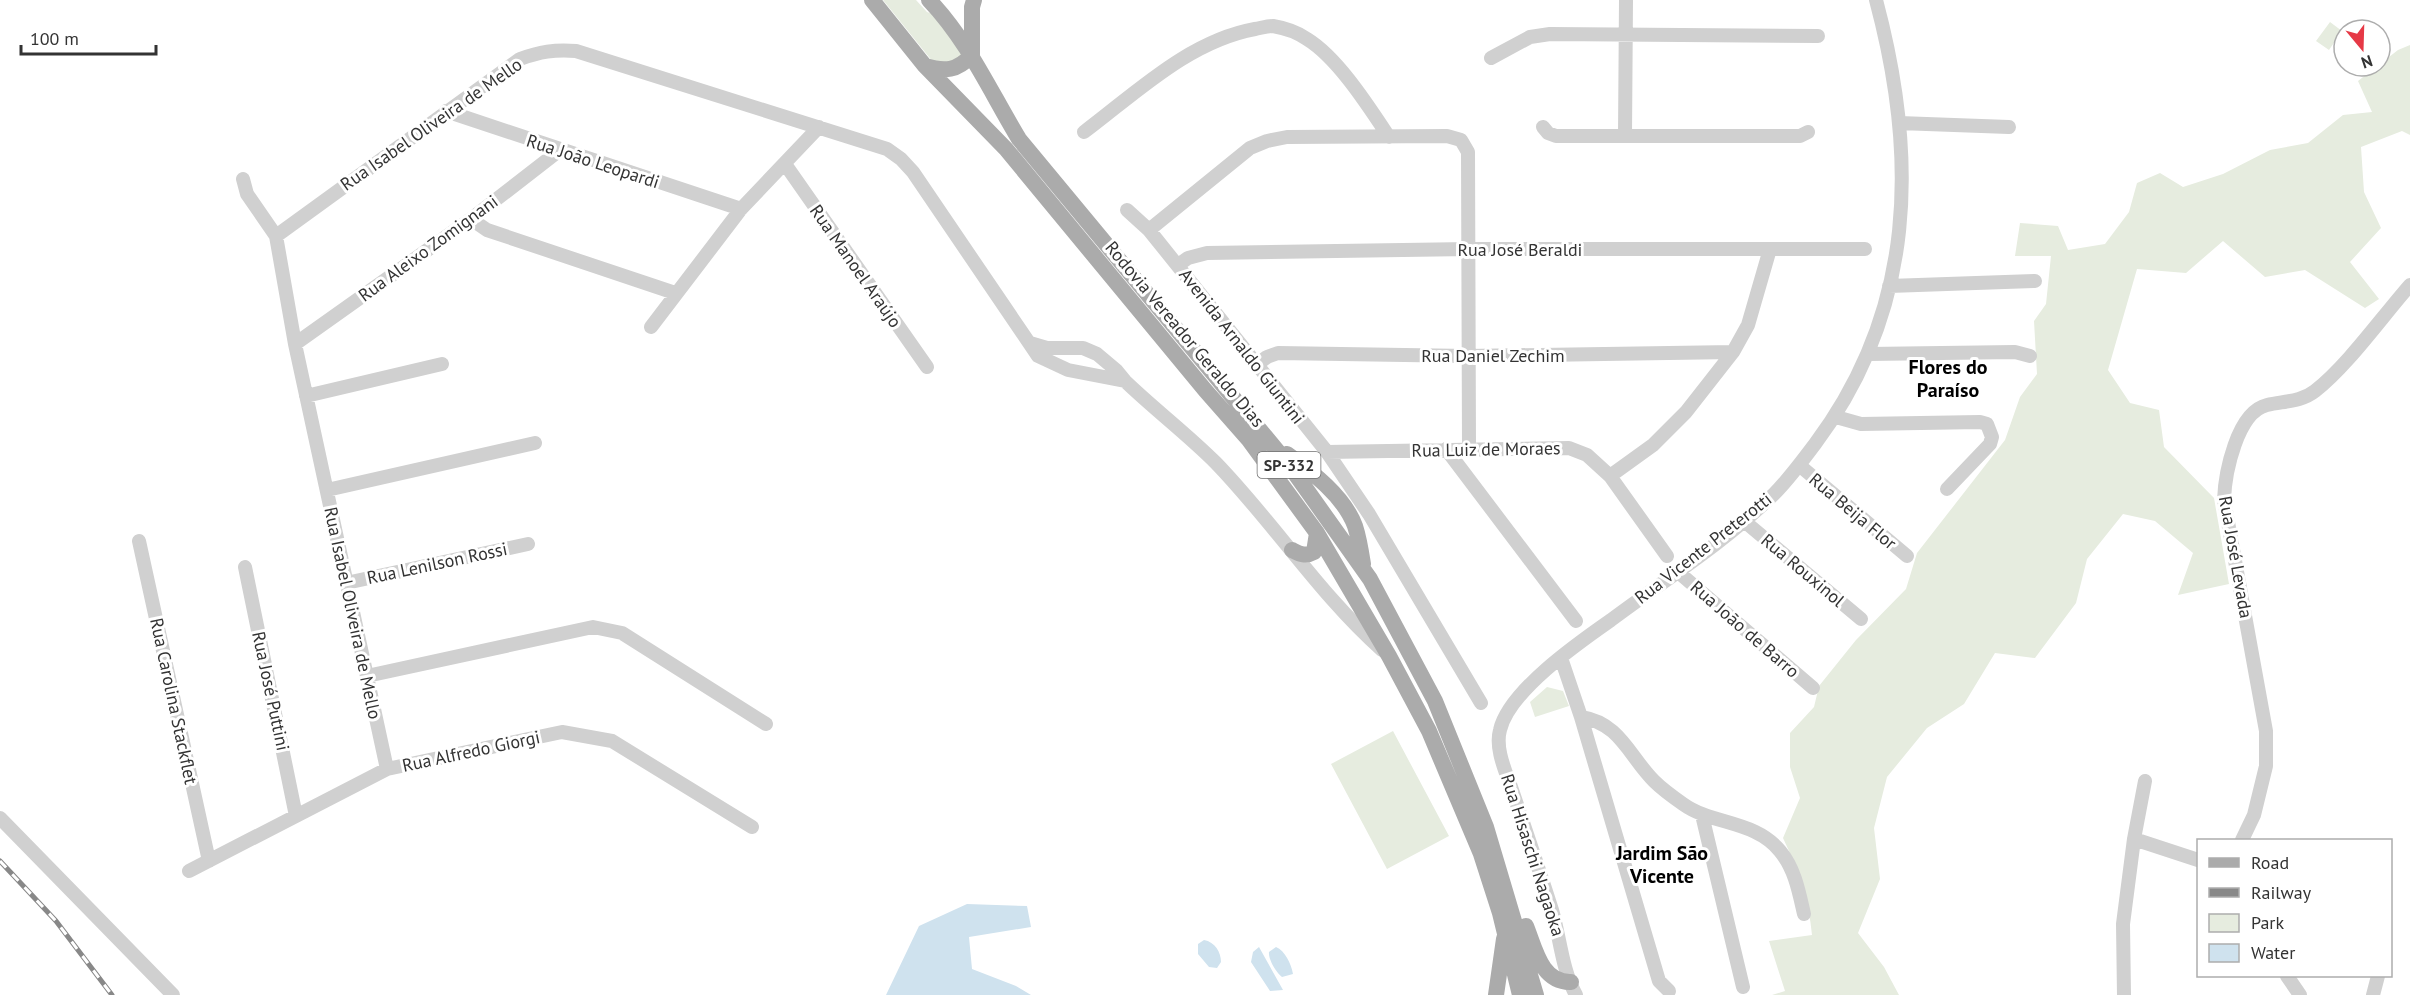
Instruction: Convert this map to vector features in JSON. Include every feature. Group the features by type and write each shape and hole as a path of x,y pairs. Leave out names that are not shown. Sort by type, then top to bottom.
{"main road":[{"name":"Rodovia Vereador Geraldo Dias","path":"872,0 925,66 1006,149 1204,390 1249,440 1317,533 1418,707 1473,832 1505,932 1520,995"},
{"name":"Rodovia Vereador Geraldo Dias","path":"929,0 946,18 972,55 990,91 1019,139 1270,442 1367,573 1436,701 1486,827 1536,995"},
{"path":"925,66 941,71 956,69 972,55 974,0"},
{"path":"1270,442 1348,499 1367,573 1355,586 1346,584"},
{"path":"1292,550 1308,555 1314,552 1317,533"},
{"path":"1305,568 1332,558"},
{"path":"1366,618 1379,614 1386,616 1397,627"},
{"path":"1511,909 1525,923 1541,964 1548,974 1573,990"},
{"path":"1496,995 1505,932"}],"street":[{"path":"1626,0 1626,135"},
{"name":"Rua Vicente Preterotti","path":"1505,715 1535,680 1561,658 1744,521 1775,493 1836,417 1868,354 1889,286 1901,219 1903,163 1899,123 1887,44 1876,0"},
{"path":"1084,132 1161,74 1206,44 1238,32 1271,26 1293,31 1310,40 1359,93 1389,137"},
{"path":"1491,58 1530,37 1550,34 1818,36"},
{"name":"Rua Isabel Oliveira de Mello","path":"387,769 295,344 276,236 520,59 538,52 556,49 576,51 887,149 913,172 1038,356 1056,366 1125,381"},
{"name":"Rua João Leopardi","path":"446,111 741,209"},
{"path":"1899,123 2009,127"},
{"path":"1544,127 1548,133 1556,136 1800,136 1808,132"},
{"path":"651,327 741,209 819,128"},
{"path":"1149,230 1250,148 1267,141 1287,137 1447,136 1461,140 1468,152 1469,448"},
{"name":"Rua Aleixo Zomignani","path":"295,344 471,219 560,150"},
{"name":"Rua Manoel Araújo","path":"785,164 927,368"},
{"path":"243,179 247,194 276,236"},
{"name":"Avenida Arnaldo Giuntini","path":"1127,210 1149,230 1178,265 1327,452 1348,499 1369,514 1481,703"},
{"path":"471,219 487,230 675,293"},
{"name":"Rua José Beraldi","path":"1178,265 1188,258 1207,253 1469,249 1865,249"},
{"path":"1610,476 1653,445 1686,412 1733,352 1748,325 1770,249"},
{"path":"1889,286 2035,281"},
{"name":"Rua José Levada","path":"2242,839 2254,814 2266,766 2266,731 2224,500 2225,482 2247,417 2255,410 2265,406 2294,401 2307,397 2315,391 2336,371 2410,285"},
{"path":"1030,343 1047,348 1083,348 1096,354 1116,370 1125,381 1216,463 1305,568 1366,636 1389,656"},
{"path":"1080,372 1083,348"},
{"name":"Rua Daniel Zechim","path":"1256,365 1278,353 1468,356 1733,352"},
{"path":"1868,354 2015,352 2030,356"},
{"path":"306,396 442,364"},
{"path":"1836,417 1861,424 1980,422 1987,424 1992,437 1990,444 1947,489"},
{"path":"327,489 535,443"},
{"name":"Rua Luiz de Moraes","path":"1327,452 1569,448 1587,455 1610,476 1667,556"},
{"path":"1446,449 1576,621"},
{"name":"Rua Beija Flor","path":"1799,465 1907,556"},
{"path":"1354,524 1369,514"},
{"name":"Rua Rouxinol","path":"1744,521 1861,619"},
{"name":"Rua Carolina Stackflet","path":"140,541 209,861"},
{"name":"Rua Lenilson Rossi","path":"346,583 528,544"},
{"name":"Rua José Puttini","path":"245,567 297,816"},
{"name":"Rua João de Barro","path":"1677,571 1813,688"},
{"path":"367,676 593,627 622,633 766,724"},
{"path":"1561,658 1581,717 1659,981 1669,991"},
{"name":"Rua Hisaschi Nagaoka","path":"1505,715 1500,730 1499,748 1553,912 1573,990"},
{"path":"1581,717 1595,719 1615,731 1654,781 1684,805 1702,815 1748,828 1770,841 1780,851 1790,867 1804,914"},
{"name":"Rua Alfredo Giorgi","path":"189,871 387,769 562,732 612,741 752,827"},
{"path":"2124,995 2123,924 2134,839 2145,781"},
{"path":"1702,815 1743,987"},
{"path":"0,818 173,995"},
{"path":"2134,839 2197,859"},
{"path":"2288,977 2300,995"},
{"path":"2373,995 2378,977"}],"green space":[{"path":"883,0 916,0 927,12 938,16 963,54 958,62 937,67"},
{"path":"2330,22 2332,24 2332,46 2329,50 2316,41"},
{"path":"2410,45 2410,135 2402,131 2361,147 2364,192 2381,228 2350,262 2379,299 2365,308 2305,270 2265,277 2223,241 2186,273 2137,269 2108,370 2130,403 2159,410 2164,447 2214,498 2229,584 2178,595 2193,553 2155,521 2123,514 2087,559 2076,603 2035,658 1995,653 1964,704 1927,728 1887,777 1874,828 1880,879 1858,933 1884,967 1899,995 1772,995 1785,991 1769,941 1812,935 1802,885 1783,838 1800,798 1790,767 1790,733 1814,707 1819,686 1856,640 1906,589 1917,553 2005,440 2020,397 2037,374 2034,321 2046,304 2051,256 2015,256 2020,223 2058,226 2068,250 2105,244 2129,212 2137,183 2160,173 2183,187 2223,174 2270,150 2308,143 2343,115 2372,112 2358,81 2362,78 2392,78 2392,55"},
{"path":"1547,687 1563,691 1569,706 1535,717 1530,702"},
{"path":"1393,731 1449,836 1387,869 1331,764"}],"water":[{"path":"967,904 1027,906 1031,927 969,937 972,969 1016,986 1031,995 886,995 919,926"},
{"path":"1204,940 1214,945 1219,951 1221,962 1217,968 1209,967 1198,954 1198,944"},
{"path":"1259,947 1283,990 1270,991 1251,962 1253,952"},
{"path":"1276,947 1287,958 1293,974 1282,977 1275,969 1269,952"}],"railway":[{"path":"0,861 56,921 112,995"}],"district":[{"name":"Flores do Paraíso","path":"1948,378"},
{"name":"Jardim São Vicente","path":"1662,864"}]}
